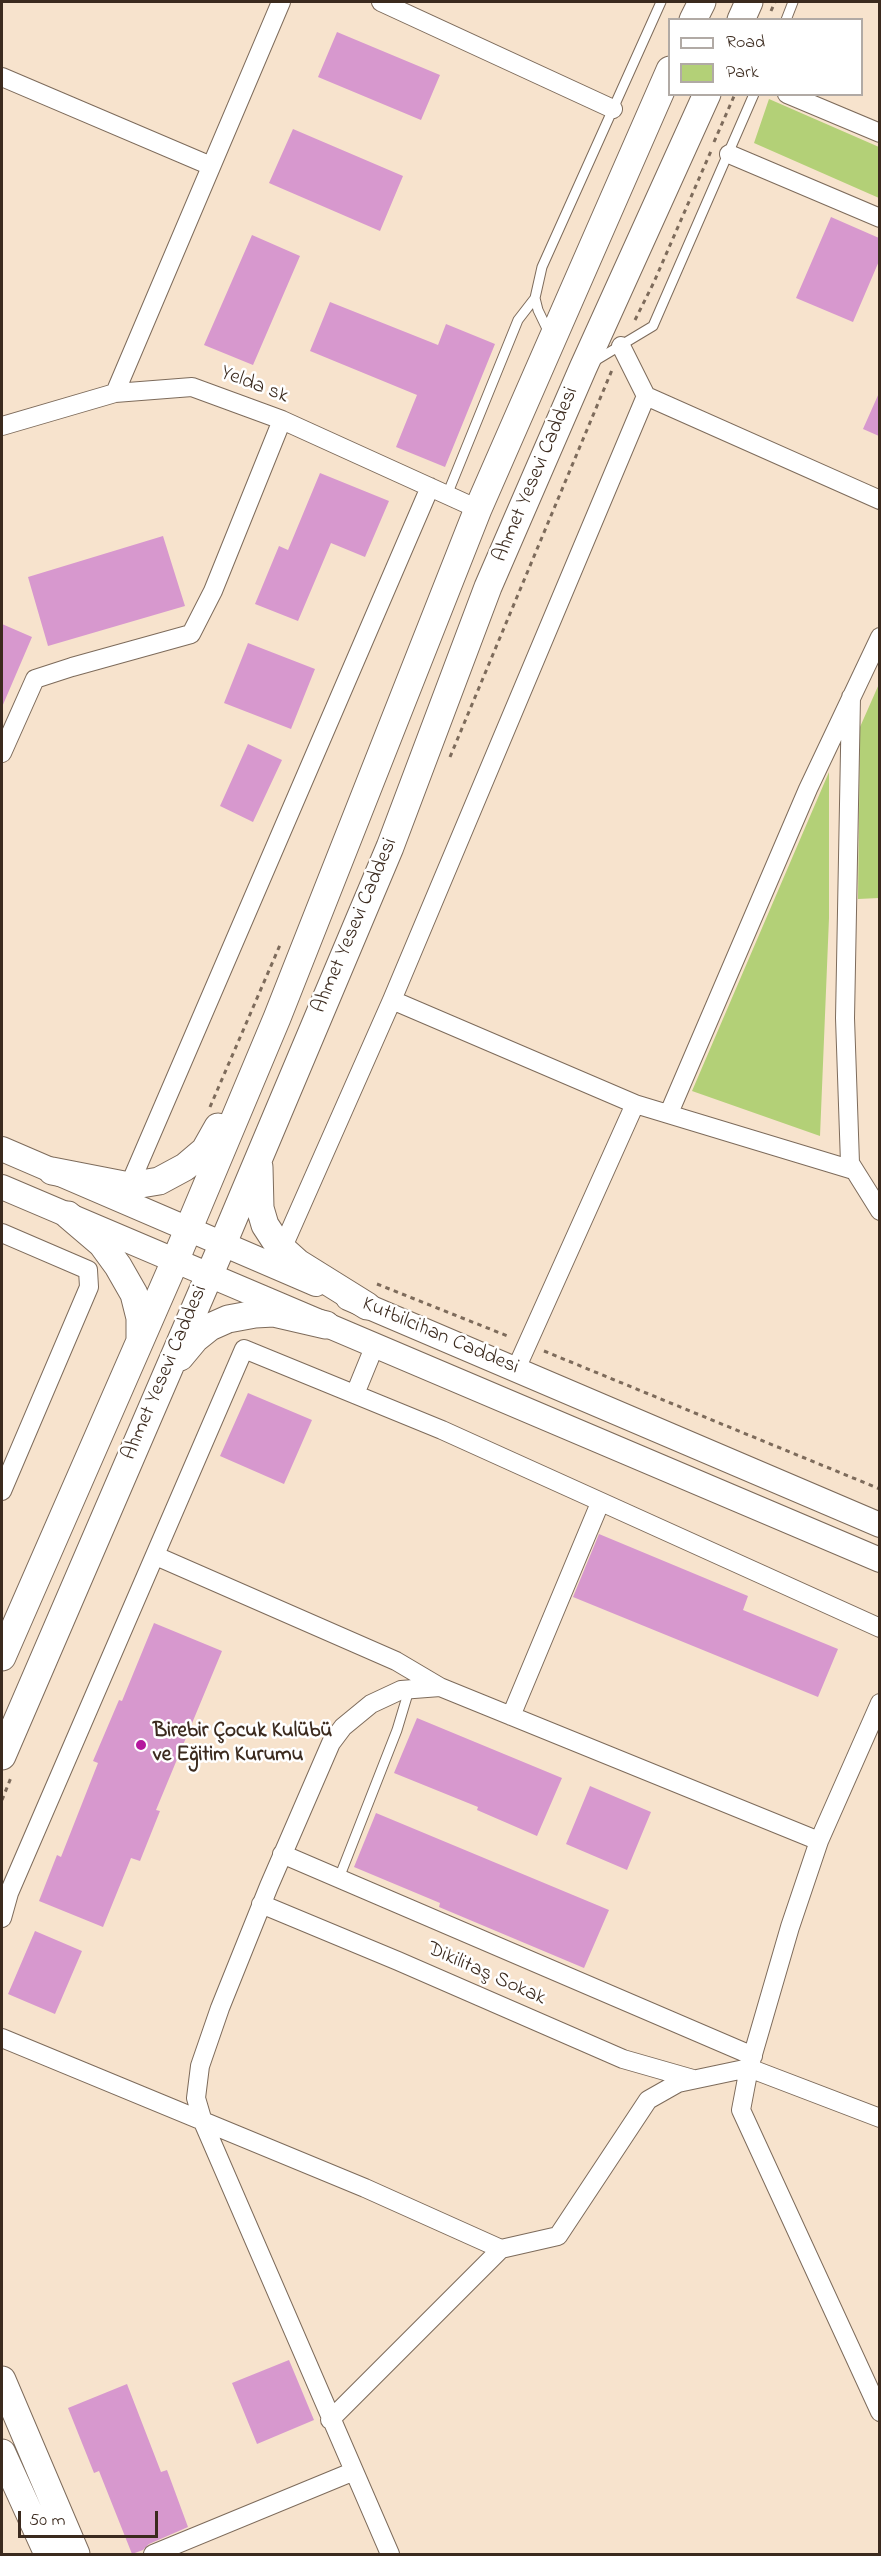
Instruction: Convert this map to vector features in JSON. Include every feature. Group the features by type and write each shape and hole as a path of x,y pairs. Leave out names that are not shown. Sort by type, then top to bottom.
{"main road":[{"path":"694,18 702,2"},
{"path":"742,18 749,2"},
{"name":"Ahmet Yesevi Caddesi","path":"2,1657 175,1261 277,1018 478,509 668,72"},
{"name":"Ahmet Yesevi Caddesi","path":"2,1756 390,847 488,586 583,368 706,96"},
{"path":"52,1172 129,1186 159,1181 185,1167 205,1150 277,1018"},
{"path":"259,1156 261,1209 265,1225 282,1249 298,1263 368,1293"},
{"path":"68,1215 102,1244 134,1294 140,1318 140,1342"},
{"path":"165,1374 195,1339 210,1327 228,1319 274,1313 326,1325"},
{"path":"2,2380 76,2554"},
{"path":"2,2453 48,2554"}],"street":[{"path":"116,393 280,2"},
{"path":"381,2 612,109"},
{"path":"2,77 211,166"},
{"path":"791,96 879,133"},
{"path":"729,154 879,218"},
{"path":"621,346 646,396 879,500"},
{"name":"Yelda sk","path":"2,426 116,393 192,387 282,420 478,509"},
{"path":"282,1249 392,1000 646,396"},
{"path":"2,753 35,679 191,634 213,591 282,420"},
{"path":"129,1186 430,487"},
{"path":"669,1113 808,789 879,637"},
{"path":"851,697 845,1018 849,1163 879,1211"},
{"path":"392,1000 635,1104 854,1170"},
{"path":"516,1370 635,1104"},
{"name":"Kutbilcihan Caddesi","path":"2,1149 222,1244 368,1293 516,1370 879,1525"},
{"name":"Kutbilcihan Caddesi","path":"2,1187 879,1560"},
{"path":"2,1233 88,1270 89,1287 2,1491"},
{"path":"355,1394 375,1345"},
{"path":"2,1918 9,1893 244,1348 442,1430 879,1628"},
{"path":"511,1716 600,1503"},
{"path":"156,1556 396,1661 440,1687 819,1841"},
{"path":"390,2554 352,2472 203,2122 196,2098 200,2066 261,1904 331,1743 343,1727 371,1704 401,1690 440,1687"},
{"path":"879,1703 819,1841 790,1927 751,2062 741,2110 879,2412"},
{"path":"282,1854 879,2118"},
{"name":"Dikilitaş Sokak","path":"261,1904 398,1960 623,2059 696,2079"},
{"path":"2,2038 365,2188 501,2249"},
{"path":"330,2420 501,2249 558,2236 648,2100 678,2083 751,2062"},
{"path":"153,2554 352,2472"}],"lane":[{"path":"447,495 518,320 535,298 542,267 661,2"},
{"path":"787,18 793,2"},
{"path":"583,368 653,326 753,96"},
{"path":"535,298 538,310 552,339"},
{"path":"339,1878 398,1730 409,1690"}],"path":[{"path":"447,764 621,346 654,282 734,96"},
{"path":"368,1293 527,1344 879,1489"}],"green space":[{"path":"769,99 879,147 879,198 754,143"},
{"path":"879,684 879,898 858,899 860,727"},
{"path":"829,772 829,918 820,1136 692,1091"}],"building":[{"path":"337,32 440,75 421,120 318,77"},
{"path":"293,129 403,176 380,231 269,183"},
{"path":"831,217 879,238 879,261 853,322 796,298"},
{"path":"252,235 300,256 253,365 204,345"},
{"path":"330,302 438,345 446,324 495,344 445,467 396,447 417,395 310,351"},
{"path":"879,393 879,436 863,429"},
{"path":"320,473 389,501 365,557 331,543 298,621 255,604 279,546 288,550"},
{"path":"163,536 185,606 48,646 28,577"},
{"path":"2,624 32,637 2,707"},
{"path":"248,643 315,669 291,729 224,703"},
{"path":"248,744 282,760 253,822 220,806"},
{"path":"248,1393 312,1420 284,1484 220,1456"},
{"path":"599,1534 748,1596 743,1610 838,1649 818,1697 573,1597"},
{"path":"154,1623 222,1651 156,1810 160,1811 140,1861 131,1858 103,1927 39,1901 57,1855 61,1857 98,1763 93,1761 119,1700 122,1701"},
{"path":"417,1718 562,1778 537,1836 477,1810 478,1807 394,1773"},
{"path":"590,1786 651,1812 627,1870 566,1844"},
{"path":"376,1813 609,1910 584,1968 439,1907 440,1903 354,1867"},
{"path":"35,1931 82,1951 55,2014 8,1994"},
{"path":"289,2360 314,2420 257,2444 232,2383"},
{"path":"127,2384 161,2472 167,2470 188,2527 132,2554 99,2471 94,2473 68,2408"}],"place":[{"name":"Birebir Çocuk Kulübü ve Eğitim Kurumu","path":"141,1745"}]}
